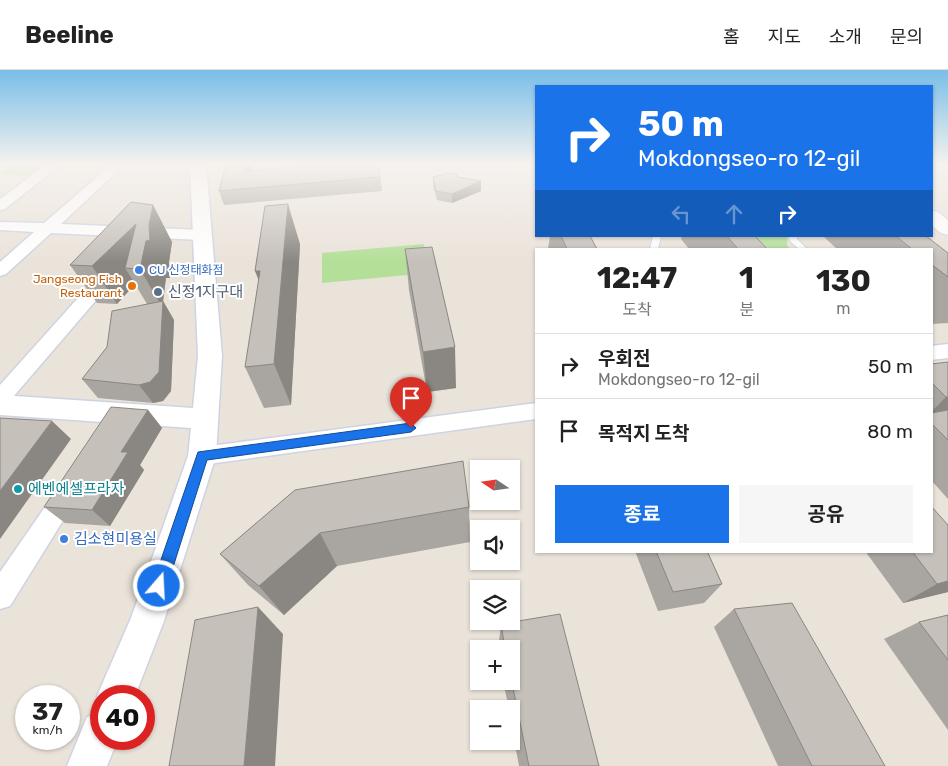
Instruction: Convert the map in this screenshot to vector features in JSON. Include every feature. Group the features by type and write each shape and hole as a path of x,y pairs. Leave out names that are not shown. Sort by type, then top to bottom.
{"street":[{"path":"0,206 11,197"},
{"path":"0,271 82,197"},
{"path":"121,685 147,621 202,456 210,356 200,197"},
{"path":"0,226 202,235"},
{"path":"133,247 146,233"},
{"path":"0,399 120,262"},
{"path":"933,353 948,351"},
{"path":"0,405 206,419"},
{"path":"202,456 535,411"},
{"path":"106,436 122,412"},
{"path":"0,596 80,476"},
{"path":"87,766 94,750"}],"lane":[{"path":"793,237 802,248"}],"green space":[{"path":"743,237 787,237 787,245 789,248 742,248"},
{"path":"424,244 429,273 322,283 322,253"}],"building":[{"path":"131,202 153,205 149,225 150,240 146,241 140,269 125,268 136,224 92,266 70,265"},
{"path":"288,204 274,364 245,367 260,271 255,271 265,206"},
{"path":"561,237 591,237 596,248 567,248"},
{"path":"728,237 756,237 766,248 737,248"},
{"path":"897,237 927,237 948,253 948,277 933,266 933,248 911,248"},
{"path":"432,247 455,347 423,352 405,249"},
{"path":"163,301 159,372 150,382 139,385 82,379 107,347 112,311"},
{"path":"948,362 948,397 933,384 933,364"},
{"path":"111,407 148,410 121,452 128,452 92,510 44,507"},
{"path":"948,410 948,440 933,425 933,413"},
{"path":"0,418 52,421 0,491"},
{"path":"463,461 469,507 320,533 259,586 220,554 295,490"},
{"path":"933,508 948,525 948,581 937,584 914,553 933,553"},
{"path":"657,553 708,553 722,584 673,592"},
{"path":"792,603 885,766 812,766 734,609"},
{"path":"258,607 244,766 169,766 195,620"},
{"path":"560,614 599,766 529,766 520,722 520,700 516,700 513,690 520,690 520,640 504,640 502,630 520,630 520,621"},
{"path":"948,615 948,660 919,622"}],"place":[{"name":"CU 신정태화점","path":"139,270"},
{"name":"Jangseong Fish Restaurant","path":"132,286"},
{"name":"신정1지구대","path":"158,292"},
{"name":"에벤에셀프라자","path":"18,489"},
{"name":"김소현미용실","path":"64,539"}],"route":[{"path":"159,586 202,456 411,428"}]}
